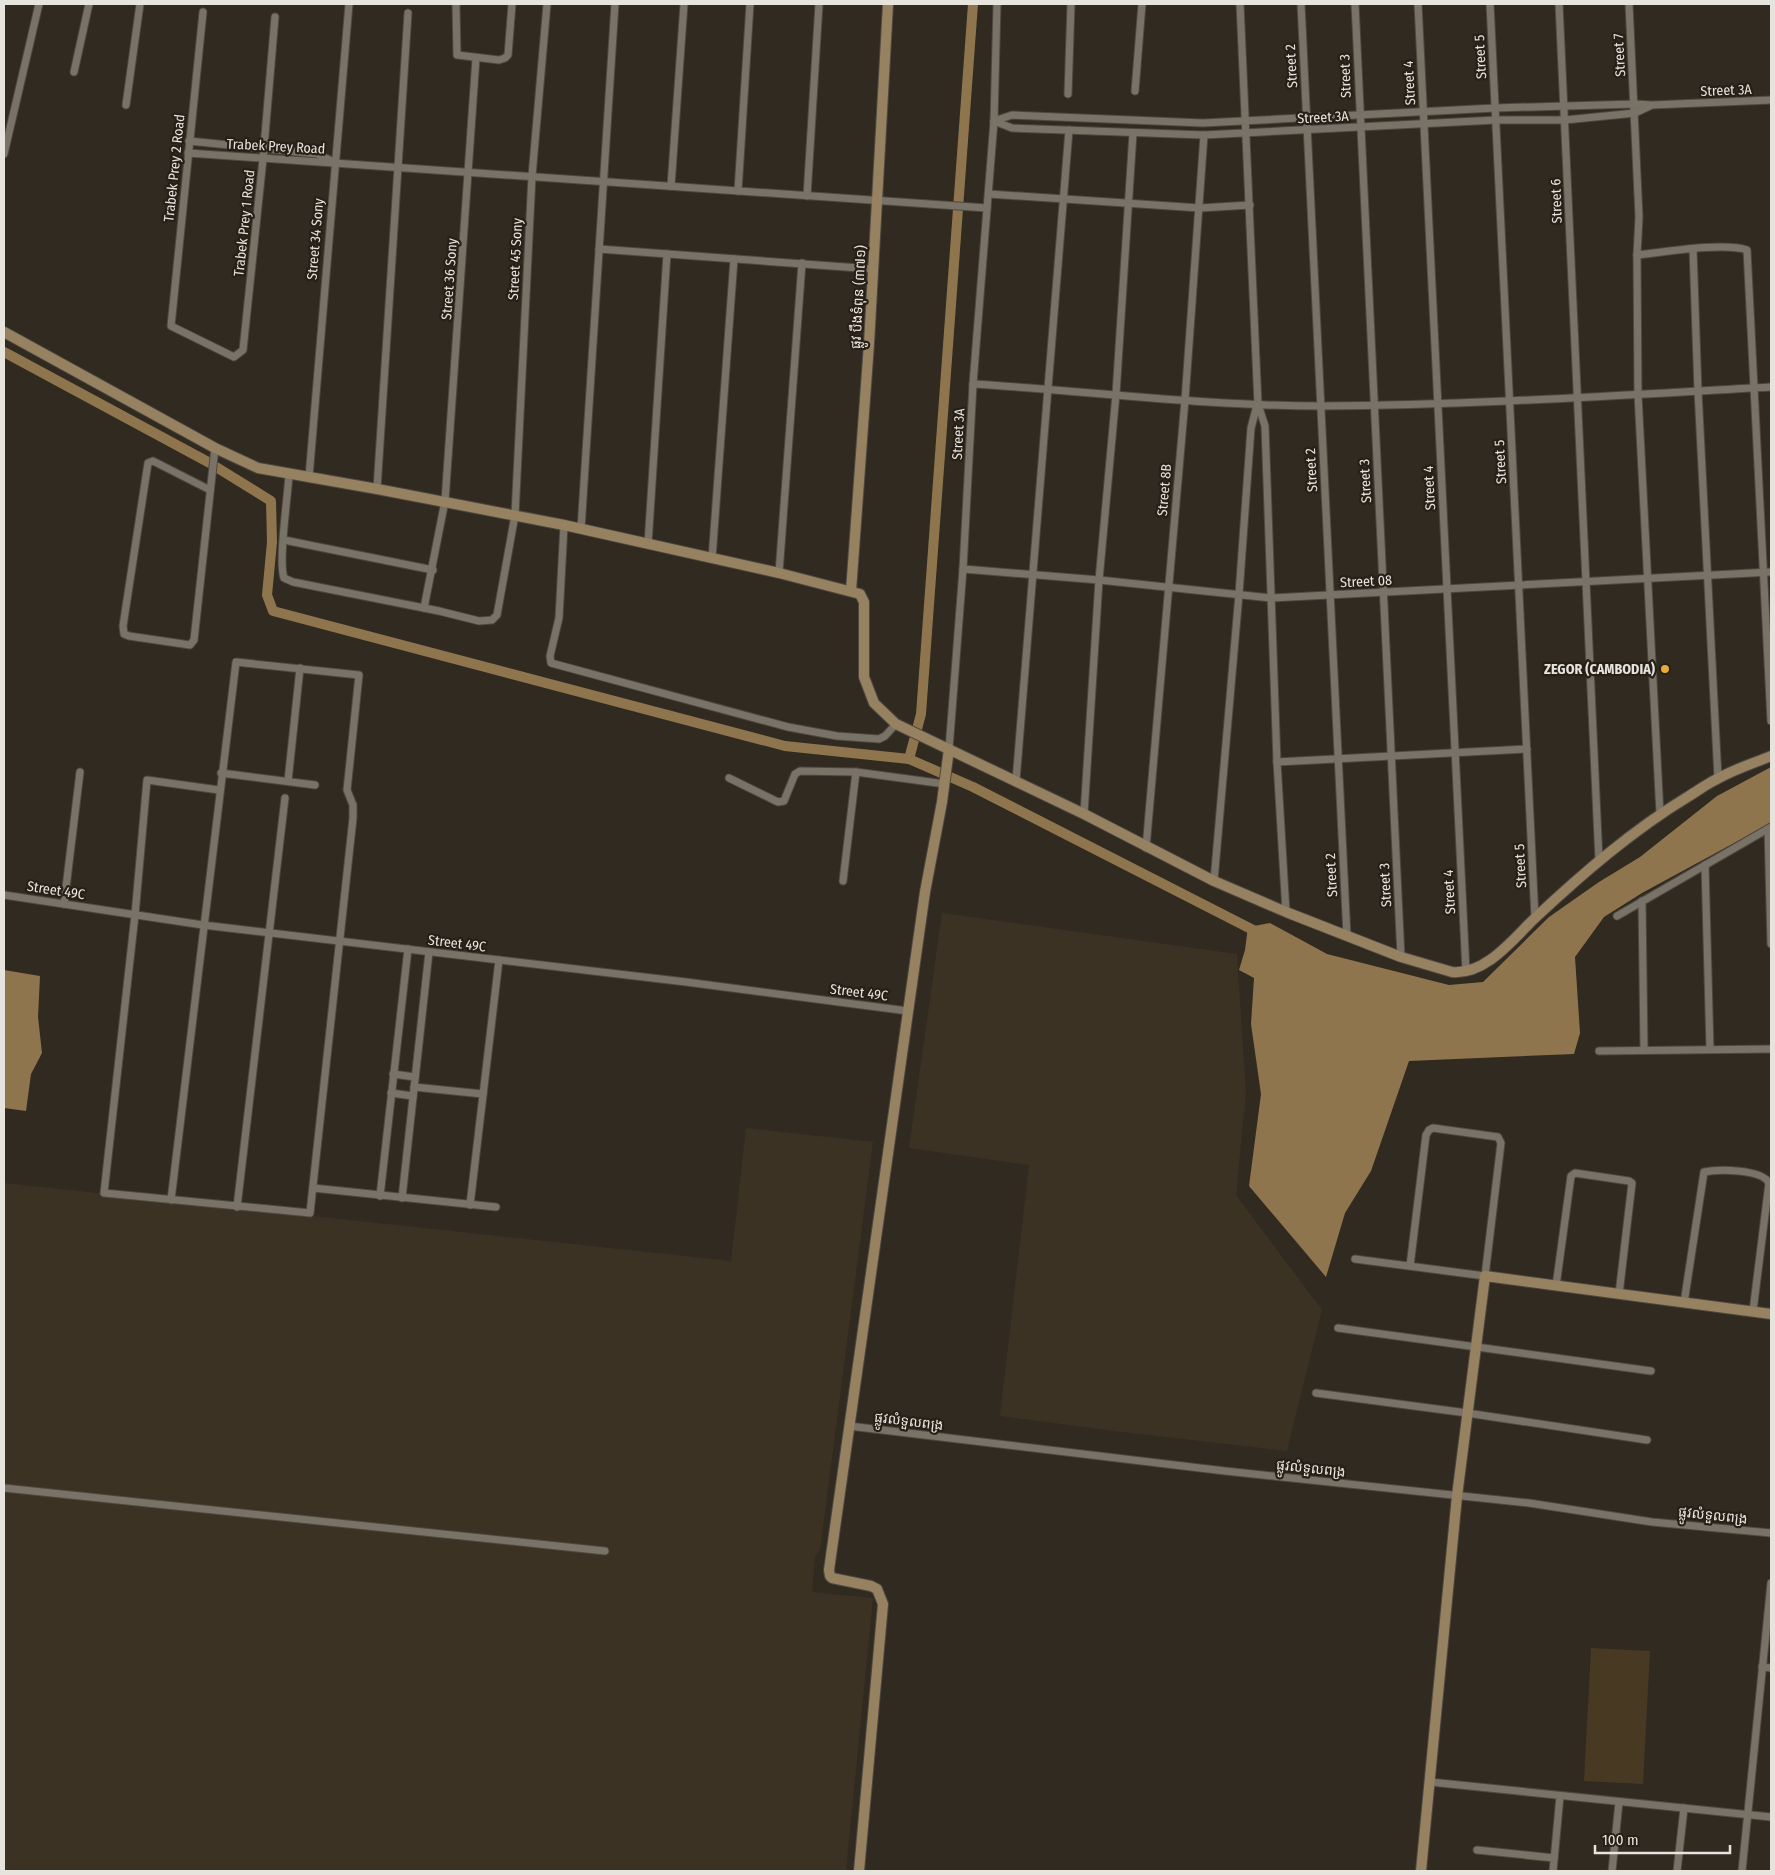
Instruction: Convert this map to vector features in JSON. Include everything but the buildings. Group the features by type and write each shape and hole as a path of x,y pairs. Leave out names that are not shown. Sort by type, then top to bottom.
{"street":[{"path":"4,154 39,4"},
{"path":"74,72 89,4"},
{"path":"126,106 140,4"},
{"name":"Street 34 Sony","path":"309,477 334,162 349,4"},
{"path":"456,4 456,53 460,56 499,60 508,55 512,4"},
{"name":"Street 45 Sony","path":"424,608 479,621 492,620 497,615 515,515 532,176 547,4"},
{"path":"581,529 615,4"},
{"path":"671,186 684,4"},
{"path":"738,191 750,4"},
{"path":"807,196 820,4"},
{"name":"ផ្លូវ បឹងទំពុន (៣៧១)","path":"851,591 873,269 888,4"},
{"name":"Street 3A","path":"949,749 973,384 994,121 997,4"},
{"path":"1068,94 1072,4"},
{"path":"1135,91 1142,4"},
{"path":"1240,4 1258,404 1265,426 1277,762 1286,912"},
{"name":"Street 2","path":"1301,4 1347,936"},
{"name":"Street 3","path":"1354,4 1401,957"},
{"name":"Street 4","path":"1418,4 1466,971"},
{"name":"Street 5","path":"1490,4 1535,918"},
{"name":"Street 6","path":"1559,4 1599,860"},
{"name":"Street 7","path":"1629,4 1639,217 1637,255 1638,394 1660,814"},
{"name":"Trabek Prey 2 Road","path":"171,326 203,12"},
{"path":"377,488 408,13"},
{"name":"Trabek Prey 1 Road","path":"171,326 234,357 243,350 263,159 275,17"},
{"name":"Street 36 Sony","path":"424,608 433,570 445,501 470,172 476,58"},
{"name":"Street 3A","path":"994,121 1012,115 1187,122 1245,121 1495,108 1652,105 1771,100"},
{"name":"Street 3A","path":"994,121 1012,128 1204,135 1496,120 1565,120 1635,112 1652,105"},
{"path":"1078,118 1078,131"},
{"path":"1144,120 1144,133"},
{"path":"1186,135 1187,122"},
{"path":"1016,781 1069,130"},
{"path":"1084,814 1099,580 1116,394 1133,133"},
{"name":"Street 8B","path":"1146,848 1185,400 1204,135"},
{"name":"Trabek Prey Road","path":"189,141 317,154 334,162"},
{"name":"Trabek Prey Road","path":"188,153 334,162"},
{"path":"334,162 987,208"},
{"path":"989,194 1200,208 1250,205"},
{"path":"1637,255 1733,247 1747,250 1753,388 1767,572 1771,721"},
{"path":"599,249 873,269"},
{"path":"1694,249 1698,391 1718,778"},
{"path":"648,544 667,254"},
{"path":"712,559 734,259"},
{"path":"779,573 802,263"},
{"path":"4,332 215,451 258,468 377,488 564,525 779,573 860,594 864,602 864,677 869,693 881,712 896,724 1084,814 1146,848 1214,881 1286,912 1401,957 1452,972 1466,971 1483,964 1502,950 1599,860 1660,814 1718,778 1771,756"},
{"path":"973,384 1048,388 1185,400 1321,406 1576,398 1771,387"},
{"path":"1214,881 1239,594 1251,428 1258,404"},
{"path":"210,487 153,462 148,463 123,626 124,634 190,645 194,640 215,451"},
{"path":"289,474 282,572 284,578 293,582 424,608"},
{"path":"564,525 560,618 550,656 551,663 737,714 829,735 879,739 885,736 896,724"},
{"path":"284,540 433,570"},
{"name":"Street 08","path":"962,569 1168,586 1271,598 1767,572"},
{"path":"171,1200 236,662 357,674 359,676 346,790 353,805 353,818 310,1213 171,1200 104,1193 135,915 147,780 220,790"},
{"path":"288,781 300,668"},
{"path":"859,1871 884,1611 878,1589 832,1578 829,1573 925,892 945,783 949,749"},
{"path":"1277,762 1527,750"},
{"path":"729,778 778,802 784,801 795,774 800,771 856,772 945,783"},
{"path":"64,904 80,772"},
{"path":"842,881 856,772"},
{"path":"222,773 315,785"},
{"path":"237,1206 285,798"},
{"path":"1617,916 1769,828 1771,944"},
{"path":"1705,865 1710,1049"},
{"name":"Street 49C","path":"4,895 203,925 908,1011"},
{"path":"1642,901 1644,1050"},
{"path":"380,1196 408,949"},
{"path":"402,1198 429,952"},
{"path":"470,1205 499,960"},
{"path":"1599,1051 1771,1049"},
{"path":"393,1074 415,1077"},
{"path":"414,1087 483,1094"},
{"path":"391,1093 413,1096"},
{"path":"1410,1266 1426,1134 1433,1128 1498,1137 1501,1140 1457,1496 1421,1871"},
{"path":"1684,1303 1704,1172 1754,1172 1763,1176 1769,1182 1752,1311"},
{"path":"1556,1286 1571,1176 1575,1173 1632,1183 1619,1294"},
{"path":"312,1188 496,1208"},
{"path":"1355,1259 1771,1314"},
{"path":"1338,1328 1651,1370"},
{"path":"1316,1393 1647,1440"},
{"name":"ផ្លូវលំទួលពង្រ","path":"849,1426 1216,1470 1529,1503 1652,1522 1771,1533"},
{"path":"4,1488 605,1551"},
{"path":"1742,1871 1771,1582"},
{"path":"1762,1667 1771,1668"},
{"path":"1430,1782 1771,1817"},
{"path":"1553,1871 1560,1796"},
{"path":"1612,1871 1620,1802"},
{"path":"1677,1871 1684,1808"},
{"path":"1477,1850 1554,1858"}],"shaded area":[{"path":"1771,767 1771,823 1642,893 1604,917 1575,957 1580,1033 1574,1054 1409,1061 1371,1171 1345,1213 1326,1277 1249,1186 1261,1094 1251,1024 1254,978 1239,970 1245,950 1248,927 1270,923 1327,954 1449,985 1483,982 1549,917 1599,882 1640,857 1717,796"},
{"path":"942,913 1237,954 1246,1093 1236,1195 1322,1310 1287,1451 1000,1416 1029,1165 909,1148"},
{"path":"4,970 40,976 38,1017 42,1053 31,1074 26,1111 4,1108"},
{"path":"746,1128 873,1142 820,1550 815,1557 812,1592 873,1598 846,1871 4,1871 4,1183 731,1261"},
{"path":"1591,1648 1650,1651 1643,1784 1584,1781"}],"waterway":[{"path":"909,759 921,714 973,4"},
{"path":"4,352 208,462 271,501 272,542 267,595 273,611 785,746 909,759 973,787 1259,933"}],"place":[{"name":"ZEGOR (CAMBODIA)","path":"1665,669"}]}
